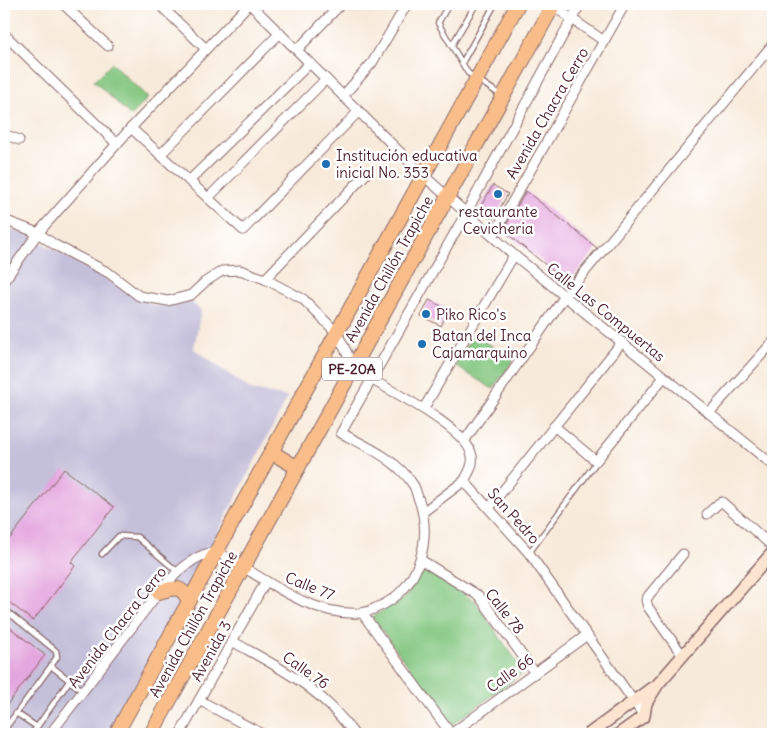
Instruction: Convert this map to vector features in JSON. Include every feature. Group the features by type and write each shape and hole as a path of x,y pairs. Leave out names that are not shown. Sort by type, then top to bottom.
{"main road":[{"name":"Avenida Chillón Trapiche","path":"116,734 518,4"},
{"name":"Avenida Chillón Trapiche","path":"151,734 503,97 552,4"},
{"path":"271,452 298,468"},
{"path":"159,592 174,588 180,589 184,591 189,601"}],"street":[{"path":"63,4 108,46"},
{"path":"4,281 38,234 131,128 249,4"},
{"name":"Calle Las Compuertas","path":"249,4 447,197 514,255 709,413 771,460"},
{"path":"297,50 341,4"},
{"path":"344,96 372,63 407,4"},
{"path":"552,4 604,41"},
{"path":"371,380 466,213 580,4"},
{"name":"Avenida Chacra Cerro","path":"493,236 625,4"},
{"path":"163,8 206,48"},
{"path":"160,155 280,33"},
{"path":"4,34 117,144"},
{"path":"465,440 565,296 773,44"},
{"path":"189,181 310,62"},
{"path":"208,198 326,79"},
{"path":"131,128 243,230 359,111"},
{"path":"4,134 19,140"},
{"path":"265,279 367,173"},
{"path":"4,220 38,234 108,273 139,296 168,301 191,295 205,282 222,271 240,270 265,279 303,299 337,333 348,353 352,369 424,408 465,440 470,448 473,458 470,472 464,481 424,512"},
{"path":"424,408 514,255"},
{"path":"489,508 622,342"},
{"path":"709,413 773,342"},
{"path":"554,426 596,460 664,376"},
{"name":"Calle 77","path":"216,552 313,605 338,612 362,613 384,604 400,594 421,560 424,512 414,486 393,462 341,433 371,380"},
{"name":"San Pedro","path":"464,481 529,553 644,716"},
{"path":"707,514 719,502 722,502 773,547"},
{"name":"Avenida Chacra Cerro","path":"50,734 159,592 178,572 201,556 216,552"},
{"path":"619,734 644,716 646,703 658,684 773,552"},
{"path":"682,656 648,606 646,600 683,554"},
{"name":"Calle 78","path":"421,560 479,596 535,673"},
{"name":"Avenida 3","path":"180,734 266,581"},
{"path":"362,613 451,734"},
{"name":"Calle 66","path":"451,734 587,635"},
{"name":"Calle 76","path":"232,641 296,677 320,694 341,716 354,734"},
{"path":"589,734 658,684"},
{"path":"199,700 262,734"}],"lane":[{"path":"449,4 438,23 468,73 503,97"},
{"path":"452,46 476,4"},
{"path":"462,63 495,4"},
{"path":"529,553 595,464 596,460"},
{"path":"102,554 119,536 137,537 178,572"},
{"path":"4,609 56,651 57,657 4,730"},
{"path":"51,666 83,691"},
{"path":"32,734 70,680"},
{"path":"16,713 37,727"}],"shaded area":[{"path":"4,226 26,234 155,306 190,301 201,310 194,349 251,390 288,397 173,619 109,734 4,734"}],"green space":[{"path":"112,63 148,98 131,116 94,81"},
{"path":"473,335 514,359 493,389 455,366"},
{"path":"424,570 475,601 524,672 452,725 372,617 405,597"}],"building":[{"path":"493,185 508,194 493,220 478,211"},
{"path":"526,191 597,248 568,283 505,232 504,229"},
{"path":"429,300 449,310 441,326 421,316"},
{"path":"64,469 114,507 71,562 75,566 33,621 4,598 4,546"},
{"path":"4,623 45,655 4,709"}],"place":[{"name":"Institución educativa inicial No. 353","path":"326,164"},
{"name":"restaurante Cevicheria","path":"498,194"},
{"name":"Piko Rico's","path":"426,314"},
{"name":"Batan del Inca Cajamarquino","path":"422,344"}]}
